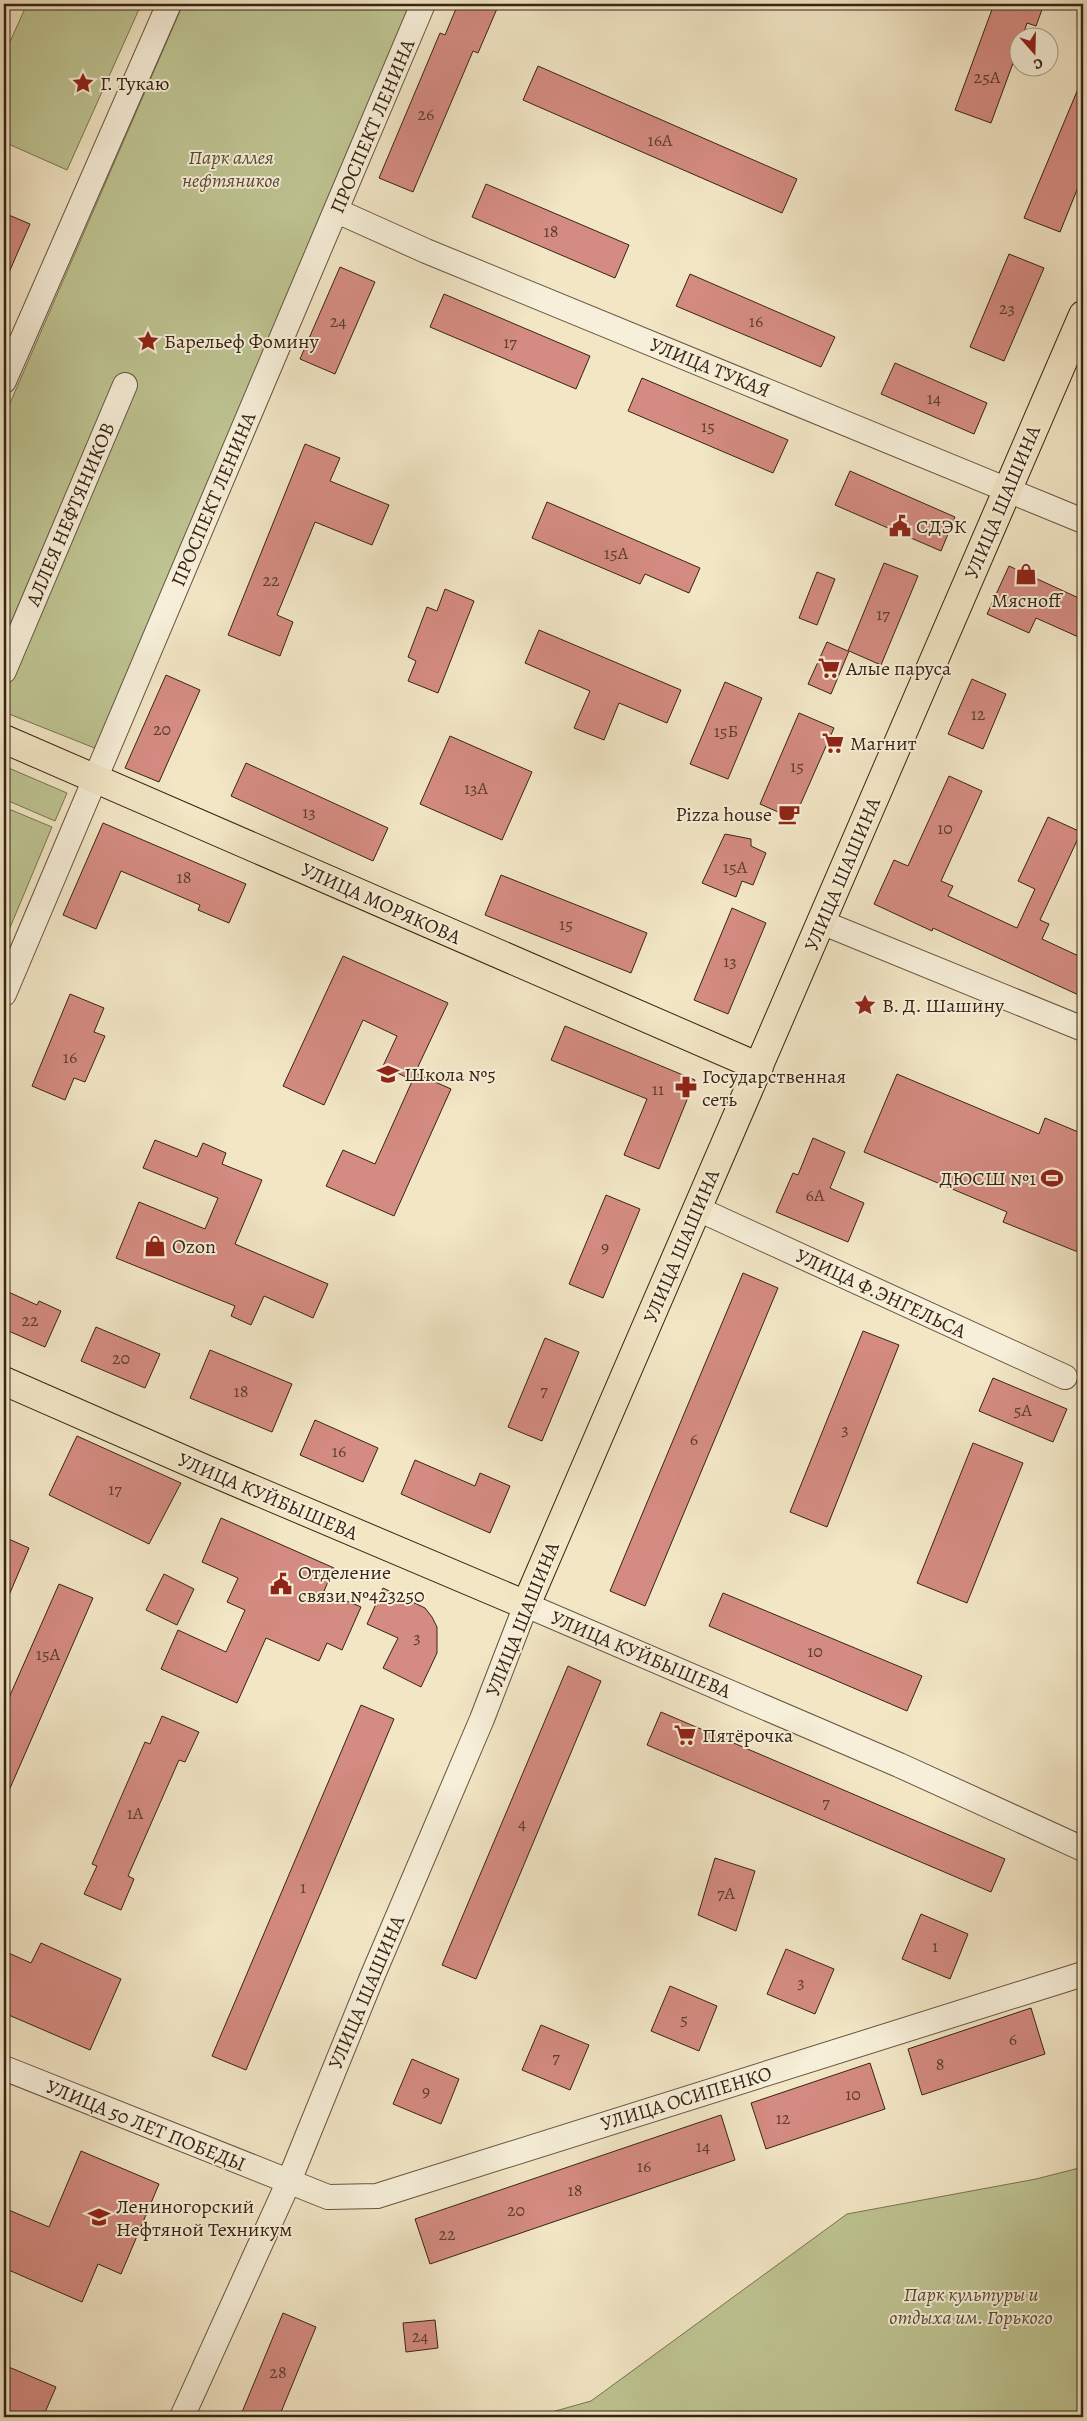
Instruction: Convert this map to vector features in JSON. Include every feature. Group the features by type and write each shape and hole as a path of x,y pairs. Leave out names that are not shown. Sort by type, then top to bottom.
{"main road":[{"name":"УЛИЦА ШАШИНА","path":"526,1605 1083,315"},
{"name":"УЛИЦА МОРЯКОВА","path":"4,739 759,1067"},
{"name":"УЛИЦА КУЙБЫШЕВА","path":"4,1381 204,1469 526,1605"}],"street":[{"path":"4,381 170,4"},
{"name":"ПРОСПЕКТ ЛЕНИНА","path":"4,994 424,4"},
{"name":"УЛИЦА ТУКАЯ","path":"336,211 426,251 1083,521"},
{"name":"АЛЛЕЯ НЕФТЯНИКОВ","path":"4,671 125,385"},
{"path":"821,922 1083,1029"},
{"name":"УЛИЦА Ф.ЭНГЕЛЬСА","path":"698,1209 1065,1377"},
{"name":"УЛИЦА КУЙБЫШЕВА","path":"526,1605 899,1765 1083,1848"},
{"name":"УЛИЦА ШАШИНА","path":"182,2417 288,2181 372,1977 482,1719 526,1605"},
{"name":"УЛИЦА ОСИПЕНКО","path":"288,2181 328,2197 377,2196 1083,1974"},
{"name":"УЛИЦА 50 ЛЕТ ПОБЕДЫ","path":"4,2068 288,2181"}],"green space":[{"path":"27,4 133,4 140,7 67,170 4,142 4,55"},
{"name":"Парк аллея нефтяников","path":"183,4 419,4 97,749 4,712 4,417"},
{"path":"4,766 67,793 55,821 4,799"},
{"path":"4,807 52,827 4,942"},
{"name":"Парк культуры и отдыха им. Горького","path":"1083,2167 1083,2417 534,2417 591,2401 847,2214 1036,2179"}],"building":[{"path":"458,4 499,4 478,53 473,51 413,192 379,178 440,33 445,35"},
{"path":"994,4 1044,4 1036,26 1027,23 1025,28 1010,28 1010,71 991,123 955,110"},
{"path":"538,66 797,179 782,213 523,100"},
{"path":"1083,77 1083,175 1060,232 1024,218"},
{"path":"486,184 629,245 615,278 472,217"},
{"path":"4,213 30,224 4,284"},
{"path":"1009,254 1044,268 1004,361 970,347"},
{"path":"340,267 375,282 335,374 300,359"},
{"path":"690,274 835,337 821,367 676,306"},
{"path":"444,294 590,356 576,389 430,327"},
{"path":"895,363 987,403 974,434 881,394"},
{"path":"642,378 788,440 773,473 628,411"},
{"path":"305,444 340,458 330,481 389,505 372,545 315,522 277,615 293,622 280,656 228,635"},
{"path":"850,471 955,517 941,551 835,505"},
{"path":"547,502 700,568 689,593 645,574 640,584 532,538"},
{"path":"884,563 918,576 881,665 849,651 831,694 808,684 827,642 848,651"},
{"path":"1009,566 1083,600 1083,639 1036,618 1029,633 987,614"},
{"path":"817,572 835,579 817,625 799,618"},
{"path":"445,589 474,601 438,693 408,681 416,661 408,657 427,607 437,611"},
{"path":"539,630 681,690 667,723 619,703 604,740 574,728 590,691 525,663"},
{"path":"166,675 200,690 159,782 125,768"},
{"path":"972,679 1006,694 983,749 948,734"},
{"path":"725,682 762,698 728,779 690,764"},
{"path":"799,713 834,728 794,819 760,804"},
{"path":"450,736 532,772 502,840 420,804"},
{"path":"246,763 388,828 373,861 231,796"},
{"path":"949,776 982,791 941,881 953,886 948,896 1017,928 1035,889 1018,881 1048,817 1081,832 1040,920 1049,924 1042,939 1083,958 1083,997 933,928 932,931 874,904 894,860 908,866"},
{"path":"103,823 246,884 229,923 198,910 200,905 121,871 96,929 63,915"},
{"path":"725,834 751,839 751,846 766,853 753,885 742,881 736,897 702,883"},
{"path":"501,875 647,933 631,973 485,915"},
{"path":"732,908 766,923 728,1014 694,1000"},
{"path":"343,956 448,1003 415,1073 451,1089 394,1216 326,1186 343,1150 375,1164 414,1077 412,1080 383,1066 397,1036 363,1020 324,1105 283,1086"},
{"path":"70,994 104,1008 94,1032 105,1036 85,1082 74,1078 65,1100 32,1086"},
{"path":"565,1026 695,1080 659,1169 624,1155 647,1099 551,1060"},
{"path":"897,1074 1039,1134 1045,1118 1083,1134 1083,1254 1003,1222 1007,1212 864,1152"},
{"path":"813,1138 845,1152 830,1188 864,1203 848,1242 776,1212 793,1173 798,1175"},
{"path":"155,1140 197,1157 203,1143 226,1153 222,1164 262,1180 235,1244 328,1284 313,1318 264,1296 251,1325 231,1316 235,1306 116,1258 139,1202 205,1229 218,1198 143,1168"},
{"path":"606,1195 640,1209 603,1298 569,1284"},
{"path":"743,1273 778,1288 645,1606 610,1591"},
{"path":"4,1290 37,1305 39,1301 61,1311 45,1347 4,1329"},
{"path":"96,1327 160,1354 145,1388 81,1361"},
{"path":"863,1331 899,1345 827,1527 790,1512"},
{"path":"545,1338 579,1352 542,1441 508,1427"},
{"path":"210,1350 292,1384 272,1432 190,1398"},
{"path":"993,1378 1067,1409 1053,1442 979,1411"},
{"path":"315,1420 378,1448 363,1482 300,1455"},
{"path":"77,1436 181,1483 149,1544 49,1495"},
{"path":"973,1443 1023,1463 967,1603 917,1583"},
{"path":"415,1460 475,1486 480,1473 510,1486 490,1533 401,1494"},
{"name":"Отделение связи №423250","path":"221,1518 334,1568 324,1591 361,1607 342,1650 327,1643 319,1661 266,1638 237,1703 161,1669 178,1630 226,1652 245,1610 227,1602 238,1578 202,1562"},
{"path":"4,1537 29,1548 4,1607"},
{"path":"164,1574 194,1589 177,1625 146,1610"},
{"path":"59,1584 93,1598 4,1802 4,1709"},
{"path":"383,1588 425,1608 437,1627 437,1653 421,1687 383,1668 398,1638 367,1624"},
{"path":"723,1593 922,1676 907,1711 709,1626"},
{"path":"568,1666 601,1681 476,1979 442,1965"},
{"path":"361,1705 394,1719 246,2070 212,2056"},
{"path":"661,1712 1005,1859 991,1892 647,1745"},
{"path":"162,1716 199,1732 185,1762 179,1760 128,1876 134,1879 121,1910 84,1894 97,1866 92,1864 145,1742 150,1744"},
{"path":"715,1858 755,1871 736,1931 698,1915"},
{"path":"921,1914 968,1934 950,1979 902,1959"},
{"path":"41,1943 121,1979 90,2050 4,2013 4,1951 31,1963"},
{"path":"786,1949 834,1969 815,2014 767,1994"},
{"path":"670,1986 717,2006 699,2051 651,2031"},
{"path":"1031,2008 1045,2054 922,2095 908,2049"},
{"path":"541,2025 589,2045 570,2090 522,2070"},
{"path":"412,2059 459,2079 441,2124 393,2104"},
{"path":"870,2063 885,2109 766,2149 751,2103"},
{"path":"721,2115 735,2160 430,2264 415,2219"},
{"name":"Лениногорский Нефтяной Техникум","path":"81,2151 159,2184 121,2274 98,2264 82,2302 4,2268 4,2208 49,2227"},
{"path":"283,2313 316,2327 279,2417 240,2417"},
{"path":"435,2320 438,2348 406,2352 403,2323"},
{"path":"4,2365 56,2387 43,2417 4,2417"}],"place":[{"name":"Г. Тукаю","path":"83,83"},
{"name":"Барельеф Фомину","path":"148,341"},
{"name":"СДЭК","path":"900,526"},
{"name":"Мясноff","path":"1026,574"},
{"name":"Алые паруса","path":"829,668"},
{"name":"Магнит","path":"833,743"},
{"name":"Pizza house","path":"789,814"},
{"name":"В. Д. Шашину","path":"865,1005"},
{"name":"Школа №5","path":"388,1074"},
{"name":"Государственная сеть","path":"686,1087"},
{"name":"ДЮСШ №1","path":"1052,1178"},
{"name":"Ozon","path":"155,1246"},
{"name":"Отделение связи №423250","path":"281,1584"},
{"name":"Пятёрочка","path":"685,1735"},
{"name":"Лениногорский Нефтяной Техникум","path":"99,2217"}]}
